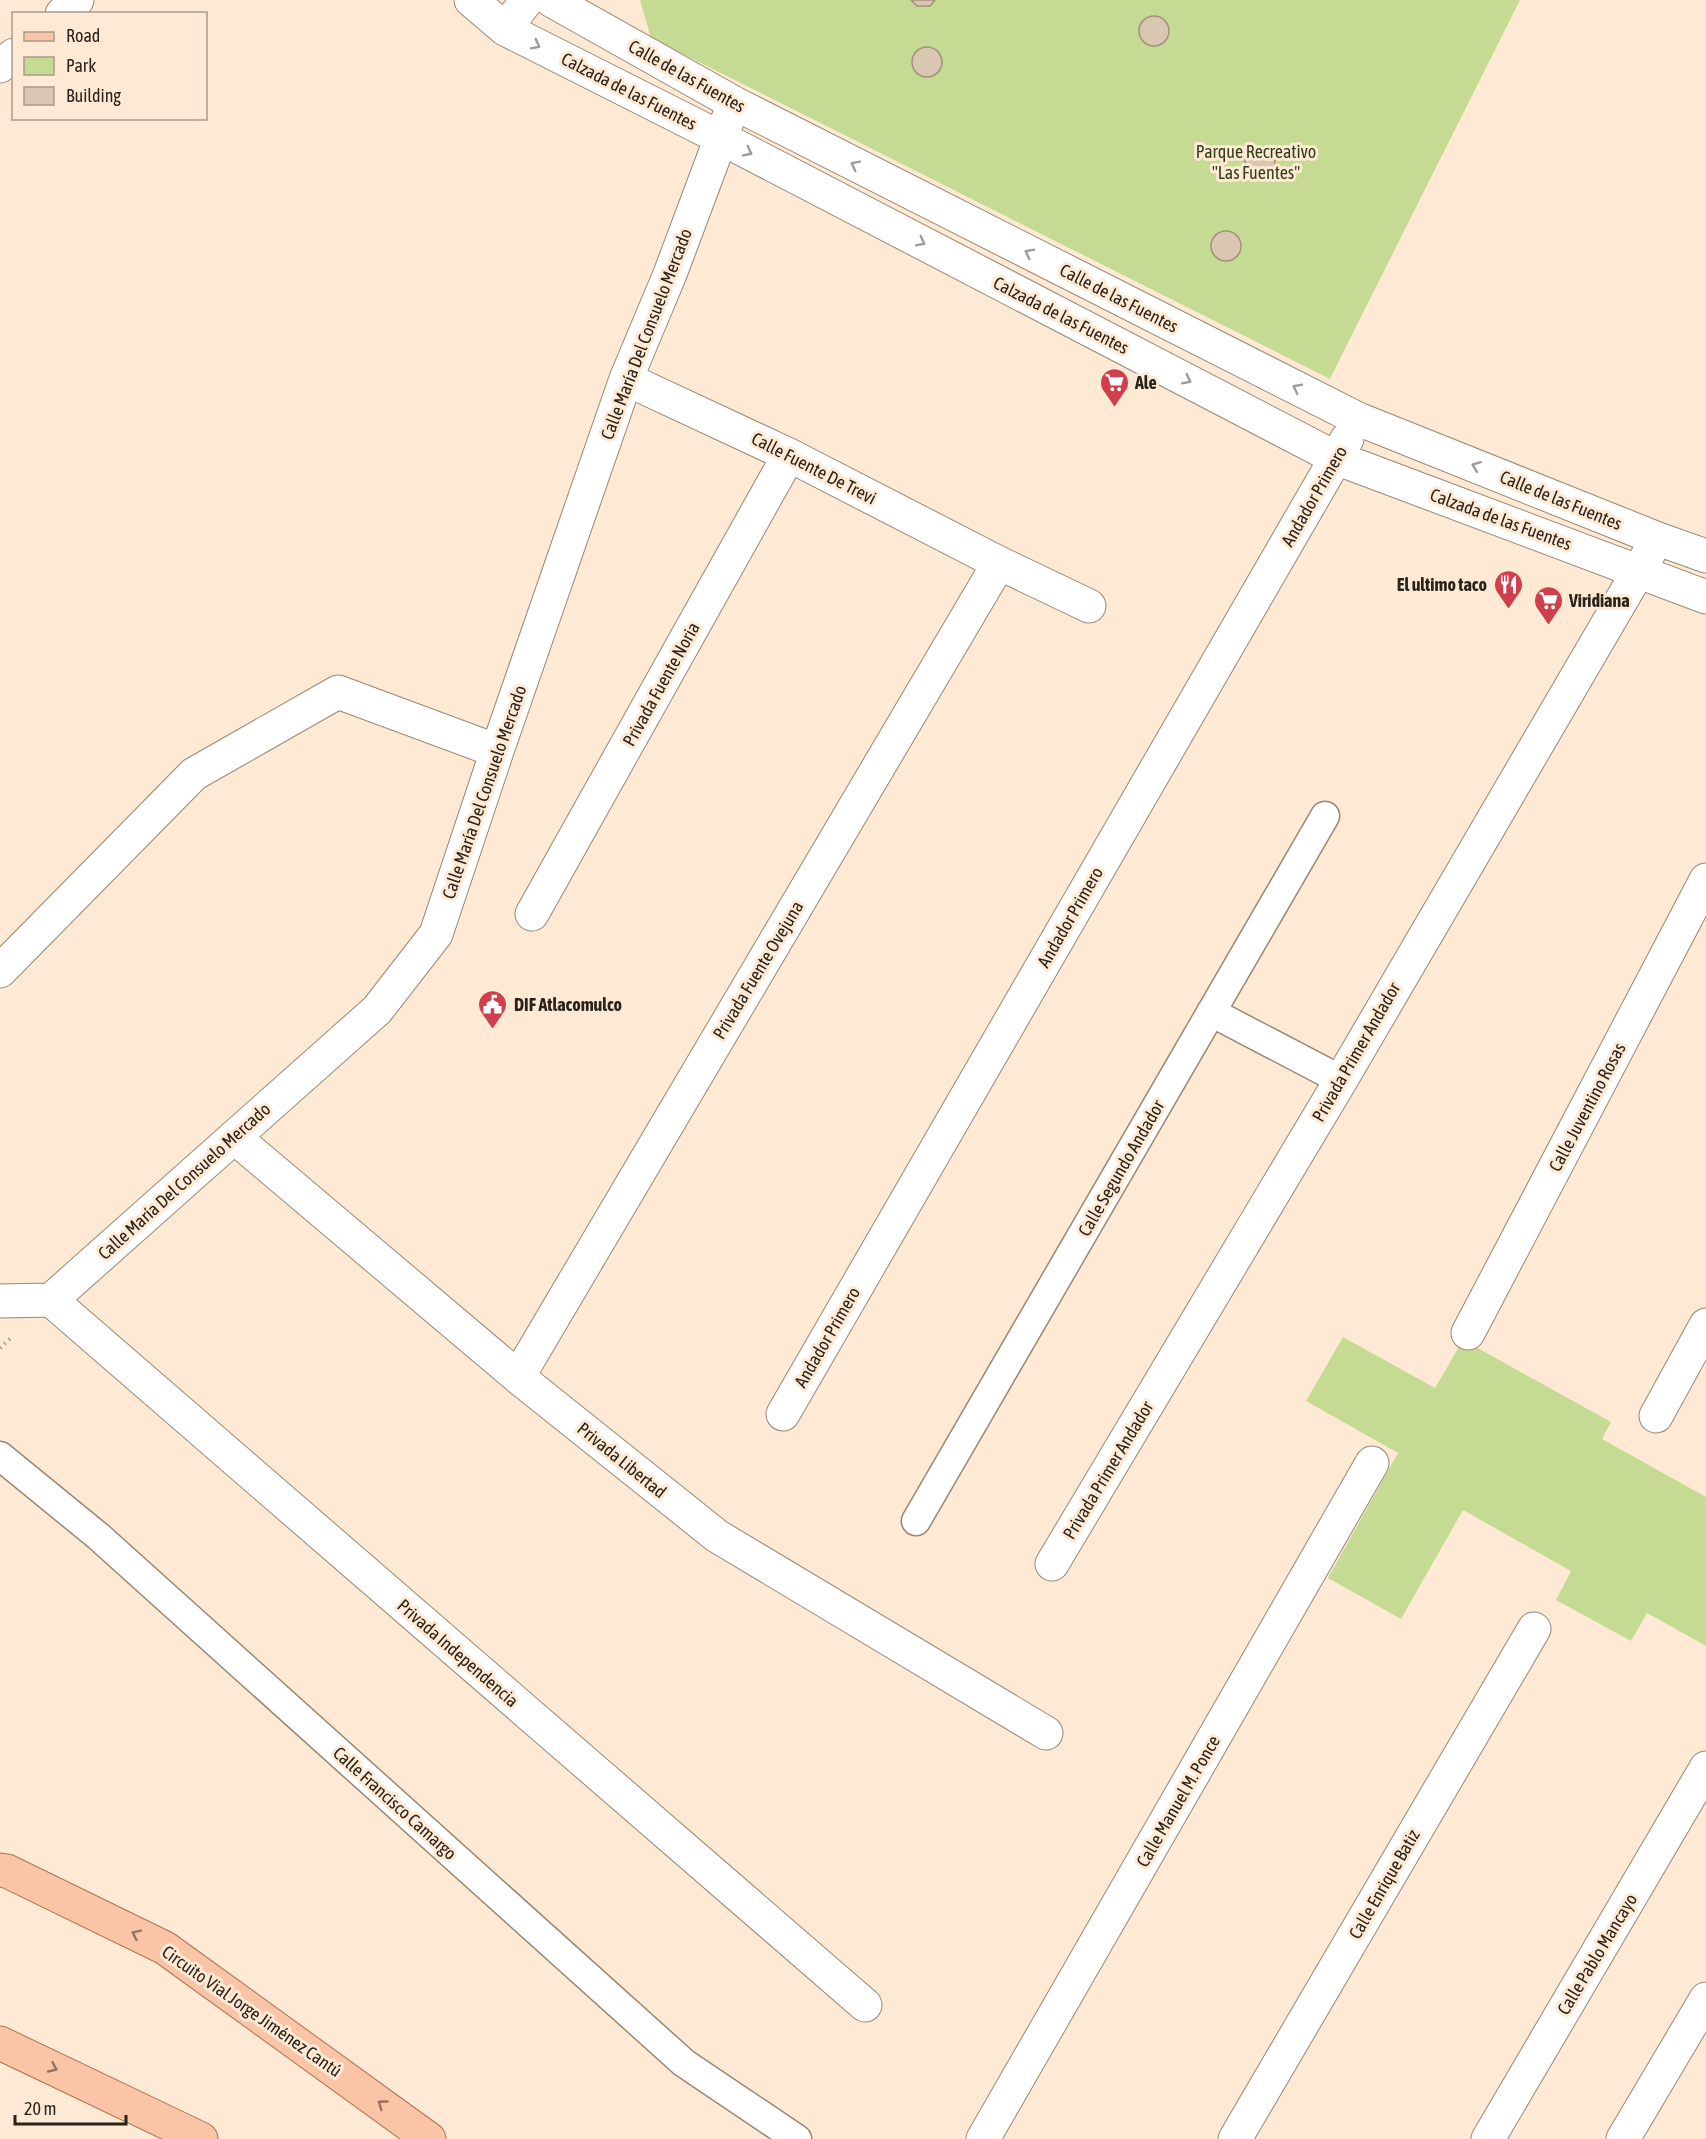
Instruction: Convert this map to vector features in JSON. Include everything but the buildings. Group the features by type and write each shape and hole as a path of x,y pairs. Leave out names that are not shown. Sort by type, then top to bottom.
{"main road":[{"name":"Circuito Vial Jorge Jiménez Cantú","path":"0,1870 7,1871 165,1948 429,2139"},
{"path":"0,2043 201,2139"}],"street":[{"path":"64,12 77,0"},
{"name":"Calzada de las Fuentes","path":"471,0 505,29 719,137 1336,458 1706,597"},
{"path":"505,29 527,0"},
{"name":"Calle de las Fuentes","path":"550,0 734,103 1358,419 1706,556"},
{"path":"0,66 12,57"},
{"name":"Calle María Del Consuelo Mercado","path":"51,1300 377,1010 436,934 626,379 734,103"},
{"name":"Calle Fuente De Trevi","path":"626,379 789,454 999,563 1089,606"},
{"name":"Andador Primero","path":"783,1414 1358,419"},
{"name":"Privada Fuente Noria","path":"532,914 789,454"},
{"name":"Privada Primer Andador","path":"1052,1564 1341,1080 1658,539"},
{"name":"Privada Fuente Ovejuna","path":"518,1377 999,563"},
{"path":"0,971 194,774 338,692 497,751"},
{"name":"Calle Segundo Andador","path":"916,1521 1325,816"},
{"name":"Calle Juventino Rosas","path":"1468,1333 1706,880"},
{"path":"1211,1012 1341,1080"},
{"name":"Privada Libertad","path":"234,1137 518,1377 717,1536 1046,1733"},
{"path":"0,1301 51,1300"},
{"name":"Privada Independencia","path":"51,1300 865,2005"},
{"path":"1656,1416 1706,1325"},
{"name":"Calle Francisco Camargo","path":"0,1456 98,1536 684,2063 797,2139"},
{"name":"Calle Manuel M. Ponce","path":"983,2139 1372,1463"},
{"name":"Calle Enrique Batiz","path":"1235,2139 1534,1629"},
{"name":"Calle Pablo Mancayo","path":"1488,2139 1706,1768"},
{"path":"1623,2139 1706,1999"}],"green space":[{"name":"Parque Recreativo \"Las Fuentes\"","path":"640,0 1520,0 1330,379 651,38"},
{"path":"1343,1337 1435,1388 1463,1340 1611,1422 1602,1439 1706,1497 1706,1646 1647,1613 1631,1641 1556,1600 1571,1571 1463,1510 1401,1619 1328,1578 1398,1453 1306,1401"}],"place":[{"name":"Ale","path":"1114,408"},
{"name":"El ultimo taco","path":"1508,610"},
{"name":"Viridiana","path":"1548,626"},
{"name":"DIF Atlacomulco","path":"493,1030"}]}
